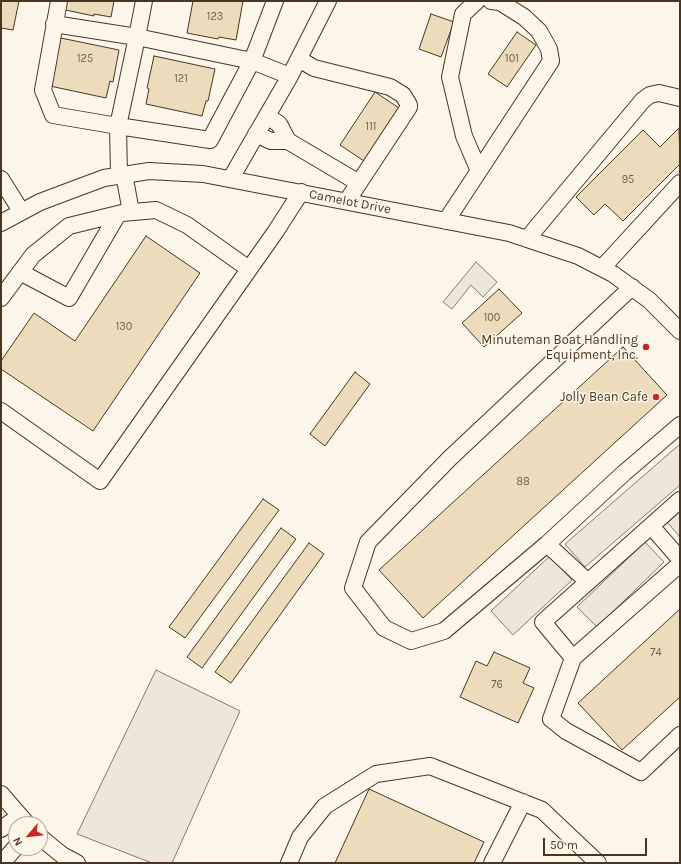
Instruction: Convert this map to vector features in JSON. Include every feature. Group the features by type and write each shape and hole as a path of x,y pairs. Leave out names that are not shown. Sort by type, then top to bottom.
{"street":[{"path":"59,1 43,90 53,115 210,140 252,62 275,1"},
{"path":"20,272 69,298 125,213 118,126 144,1"},
{"path":"231,178 290,76 328,1"},
{"path":"477,1 463,14 450,77 464,136 479,171"},
{"path":"446,220 551,61 549,50 539,31 524,17 500,2 491,1"},
{"path":"54,24 137,37 252,62 290,76"},
{"path":"299,59 314,68 390,87 403,95 407,101 409,107 347,201"},
{"path":"527,239 643,100 650,95 659,92 680,98"},
{"path":"267,116 279,124 288,141"},
{"path":"256,134 272,141 288,141 359,183"},
{"name":"Camelot Drive","path":"1,223 20,211 76,187 121,175 163,171 231,178 509,233 567,252 602,268 632,287 649,300 680,331"},
{"path":"2,183 20,211"},
{"path":"602,268 680,183"},
{"path":"1,411 100,481 249,269 301,192"},
{"path":"1,298 33,255 69,226 125,213 156,210 187,225 249,269"},
{"path":"632,287 450,458 368,542 353,588 384,628 411,641 444,631 548,544 624,473 680,425"},
{"path":"573,658 543,622 680,500"},
{"path":"651,526 680,559"},
{"path":"548,544 588,582"},
{"path":"680,564 573,658 551,719 566,731 641,772 680,735"},
{"path":"289,863 300,837 325,806 376,774 430,766 542,810 598,863"},
{"path":"1,794 20,816"},
{"path":"492,863 523,802"},
{"path":"48,844 62,855 77,863"}],"shaded area":[{"path":"476,262 497,282 483,297 471,285 452,309 443,302"},
{"path":"680,444 680,485 585,567 565,544"},
{"path":"680,510 680,537 667,522"},
{"path":"645,542 664,562 597,627 577,607"},
{"path":"550,556 572,580 513,635 491,611"},
{"path":"156,670 240,711 172,863 152,863 77,834"}],"building":[{"path":"1,1 19,1 13,30 1,28"},
{"path":"63,1 114,1 111,17 94,14 94,16 61,9"},
{"path":"193,1 243,1 236,40 219,37 218,39 187,33"},
{"path":"431,14 454,22 441,57 419,49"},
{"path":"517,32 536,45 507,87 488,74"},
{"path":"56,37 119,50 113,82 110,81 106,98 50,86"},
{"path":"154,56 215,69 208,101 206,101 202,116 146,104 149,89 147,88"},
{"path":"375,92 402,110 367,163 340,145"},
{"path":"679,128 680,164 623,221 605,204 594,215 576,197 643,130 660,147"},
{"path":"146,236 200,273 93,431 1,369 1,361 34,313 75,341"},
{"path":"499,289 522,313 484,347 462,323"},
{"path":"623,347 667,395 423,618 379,570"},
{"path":"355,372 370,384 325,446 310,434"},
{"path":"263,499 279,510 185,638 169,627"},
{"path":"281,528 296,539 202,668 187,657"},
{"path":"309,543 324,554 231,683 215,672"},
{"path":"680,609 680,697 622,750 578,703"},
{"path":"494,652 530,668 523,683 534,688 518,723 460,697 476,661 487,666"},
{"path":"369,789 484,842 474,863 335,863"}],"place":[{"name":"Minuteman Boat Handling Equipment, Inc.","path":"646,347"},
{"name":"Jolly Bean Cafe","path":"656,397"}]}
